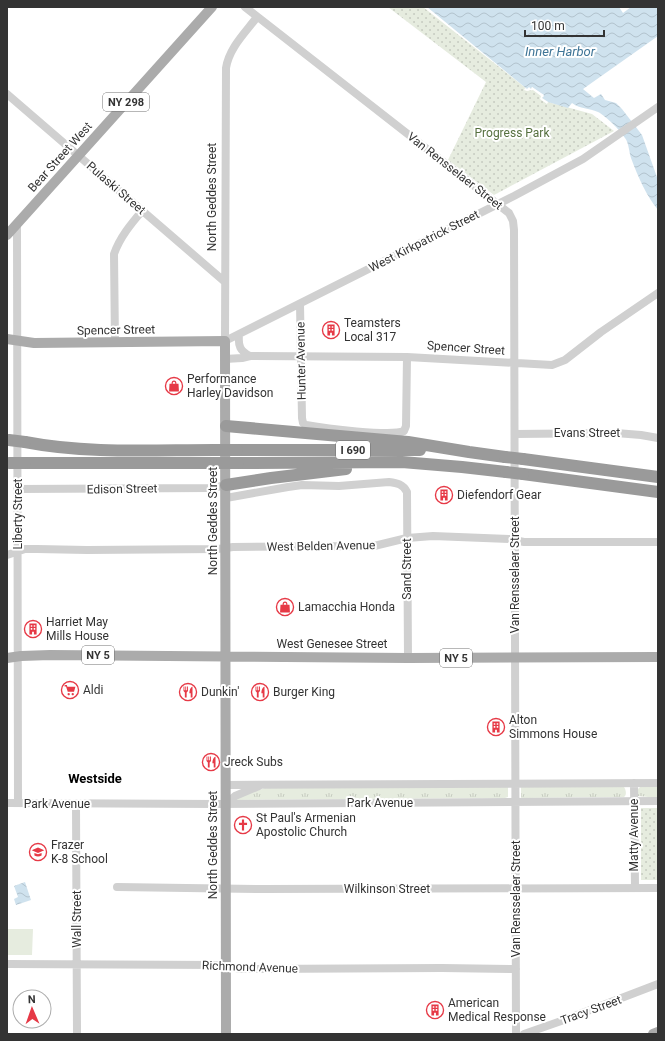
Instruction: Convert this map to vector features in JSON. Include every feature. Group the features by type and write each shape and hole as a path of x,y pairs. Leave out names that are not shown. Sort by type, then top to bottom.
{"highway":[{"path":"226,426 408,442 469,452"},
{"name":"I 690","path":"8,440 49,447 96,450 390,449 469,452 658,477"},
{"name":"I 690","path":"8,463 402,462 506,472 658,492"},
{"path":"226,485 344,469 422,464"}],"main road":[{"name":"Bear Street West","path":"7,235 212,7"},
{"name":"Spencer Street","path":"12,340 34,343 225,341"},
{"name":"North Geddes Street","path":"225,341 226,1034"},
{"name":"West Genesee Street","path":"7,658 18,656 50,655 408,658 658,657"},
{"path":"653,1034 658,1032"}],"street":[{"name":"Van Rensselaer Street","path":"244,7 509,213 514,230 516,1034"},
{"name":"North Geddes Street","path":"225,341 225,138 227,61 233,48 257,17"},
{"name":"Pulaski Street","path":"7,94 142,211 206,264 225,282"},
{"name":"West Kirkpatrick Street","path":"225,341 497,205 583,159 658,107"},
{"path":"115,343 114,254 124,233 142,211"},
{"name":"Liberty Street","path":"17,225 12,340 18,490 18,803"},
{"path":"206,264 215,267 225,262"},
{"name":"Spencer Street","path":"225,359 250,356 407,357 547,366 565,360 658,293"},
{"name":"Hunter Avenue","path":"300,304 302,418 303,423 306,425 373,432 404,431 406,426 407,357"},
{"path":"239,335 239,347 242,352 250,356"},
{"name":"Evans Street","path":"515,434 616,433 658,438"},
{"name":"Sand Street","path":"226,498 295,486 339,486 389,482 398,483 404,488 407,492 408,658"},
{"name":"Edison Street","path":"18,490 212,488 226,485"},
{"name":"West Belden Avenue","path":"7,554 25,549 94,550 374,546 407,538 433,536 515,540 524,542 658,542"},
{"name":"Matty Avenue","path":"634,783 635,888"},
{"name":"Park Avenue","path":"225,785 658,783"},
{"path":"226,804 235,796 263,784"},
{"name":"Park Avenue","path":"7,803 226,804 658,802"},
{"name":"Wall Street","path":"76,804 77,1034"},
{"name":"Wilkinson Street","path":"117,887 516,889 658,888"},
{"name":"Richmond Avenue","path":"7,964 220,965 241,969 516,969"},
{"name":"Tracy Street","path":"524,1034 658,984"}],"green space":[{"name":"Progress Park","path":"388,7 423,7 527,89 532,87 548,102 592,114 614,131 494,195 448,160 486,82"},
{"path":"641,786 658,786 658,798 638,796 638,789"},
{"path":"508,787 508,797 505,798 235,800 236,798 265,788"},
{"path":"521,787 624,787 626,794 624,797 521,798"},
{"path":"641,808 658,808 658,880 641,880"},
{"path":"7,929 33,929 32,955 7,955"}],"water":[{"name":"Inner Harbor","path":"427,7 619,7 623,13 631,7 658,7 658,36 583,89 594,98 601,94 605,100 616,103 642,135 658,180 658,210 639,179 626,140 620,131 609,120 598,112 572,103 568,108 548,102 542,98 544,96 532,87 531,89 527,89"},
{"path":"25,882 31,900 16,905 14,899 18,897 14,886"}],"pier":[{"path":"529,87 531,89 532,87 544,95 542,98 548,102 547,104 540,99 541,96 533,90 524,90 525,88 527,89"}],"place":[{"name":"Teamsters Local 317","path":"331,330"},
{"name":"Performance Harley Davidson","path":"174,386"},
{"name":"Diefendorf Gear","path":"444,495"},
{"name":"Lamacchia Honda","path":"285,607"},
{"name":"Harriet May Mills House","path":"33,629"},
{"name":"Aldi","path":"70,690"},
{"name":"Dunkin'","path":"188,692"},
{"name":"Burger King","path":"260,692"},
{"name":"Alton Simmons House","path":"496,727"},
{"name":"Jreck Subs","path":"211,762"},
{"name":"St Paul's Armenian Apostolic Church","path":"243,825"},
{"name":"Frazer K-8 School","path":"38,852"},
{"name":"American Medical Response","path":"435,1010"}],"district":[{"name":"Westside","path":"95,778"}]}
